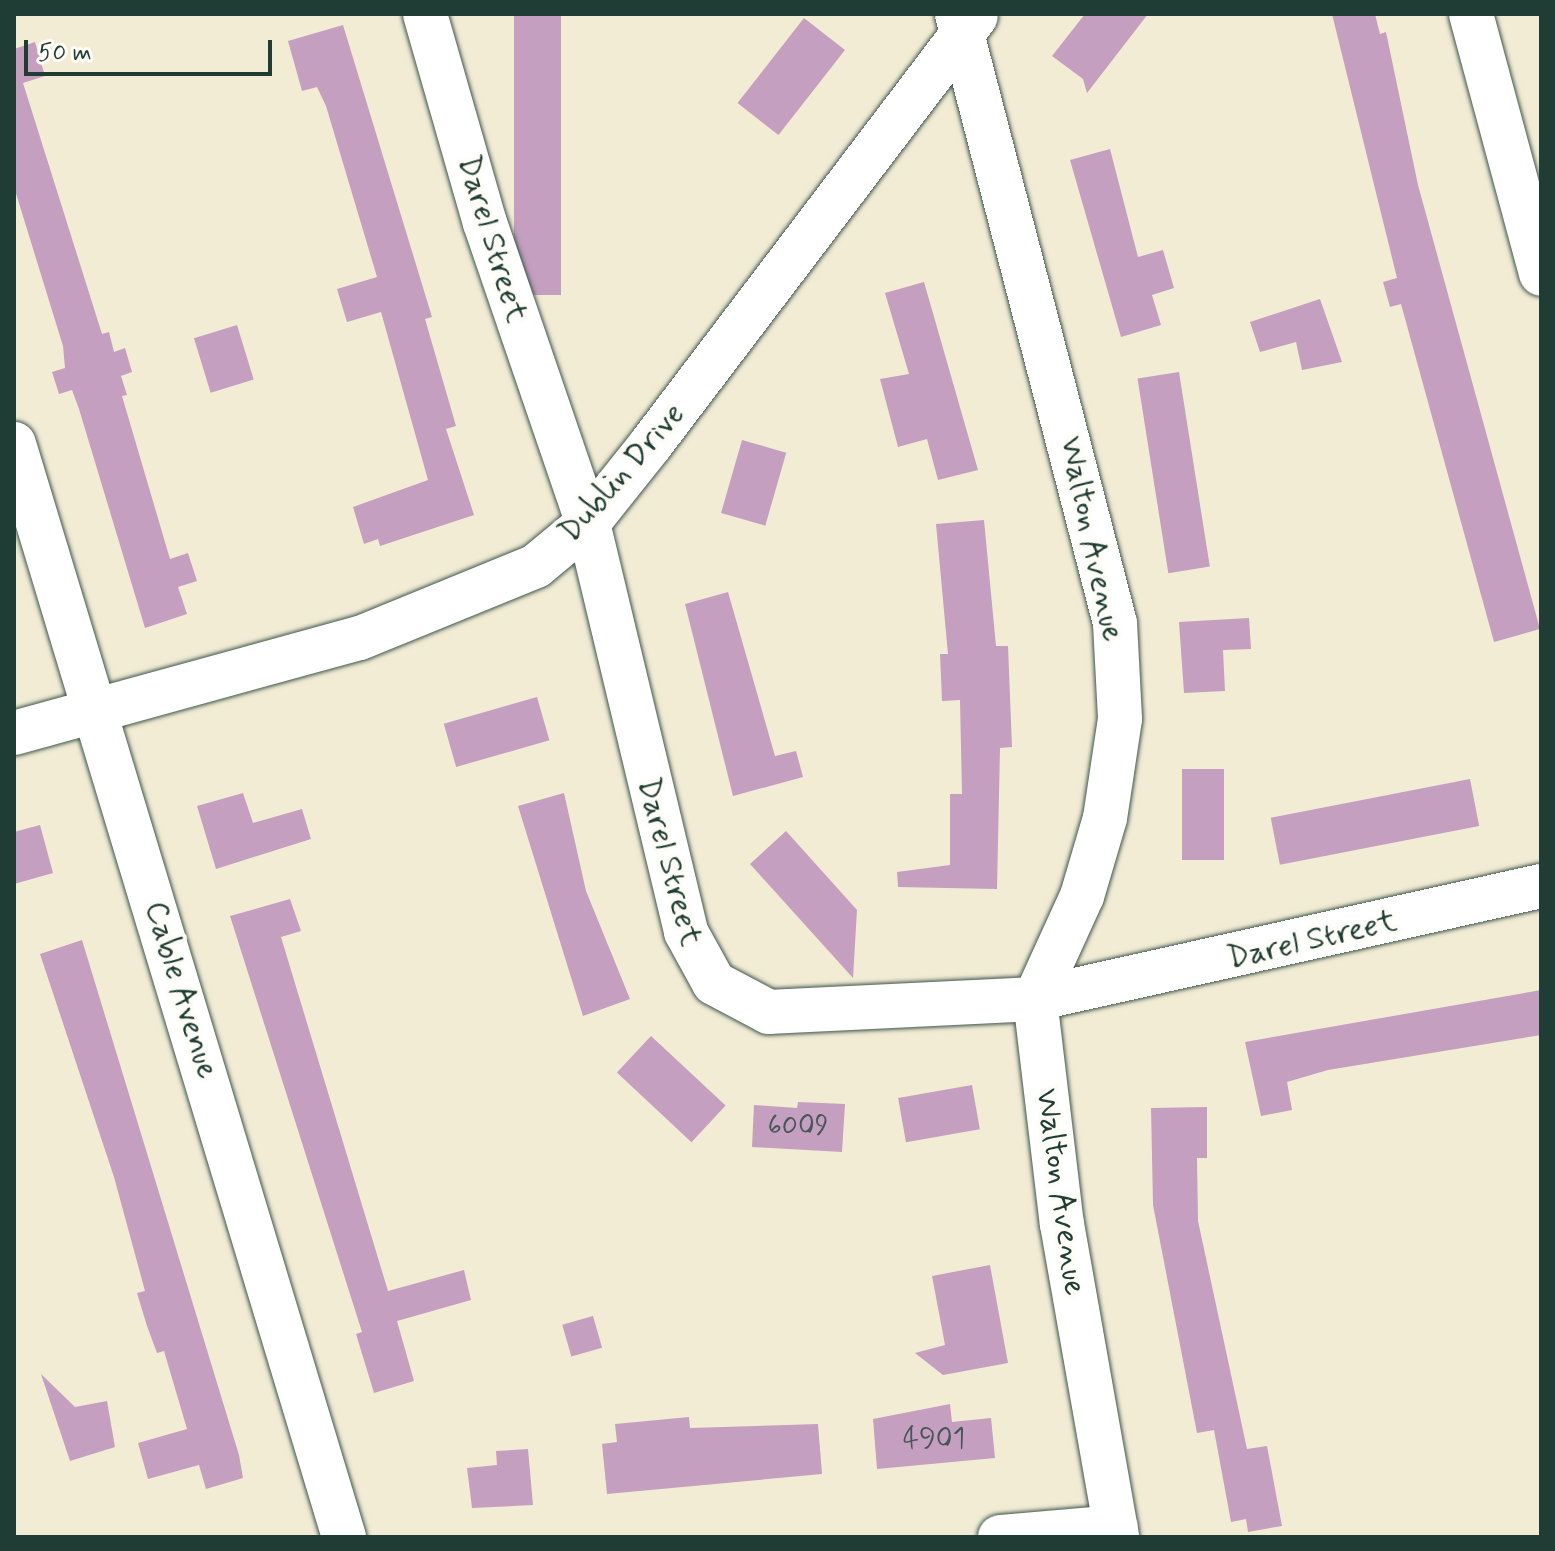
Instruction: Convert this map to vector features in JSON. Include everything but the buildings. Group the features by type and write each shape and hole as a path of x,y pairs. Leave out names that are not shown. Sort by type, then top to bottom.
{"street":[{"name":"Darel Street","path":"425,14 485,223 588,523 669,871 697,963 714,983 769,1012 1035,999 1541,886"},
{"path":"1471,14 1541,274"},
{"name":"Dublin Drive","path":"14,733 91,716 360,638 477,595 536,566 588,523 966,20"},
{"name":"Walton Avenue","path":"966,20 1115,623 1120,719 1105,818 1082,896 1035,999 1062,1224 1116,1532"},
{"name":"Cable Avenue","path":"14,444 91,716 163,928 344,1537"},
{"path":"1000,1537 1116,1532"}]}
